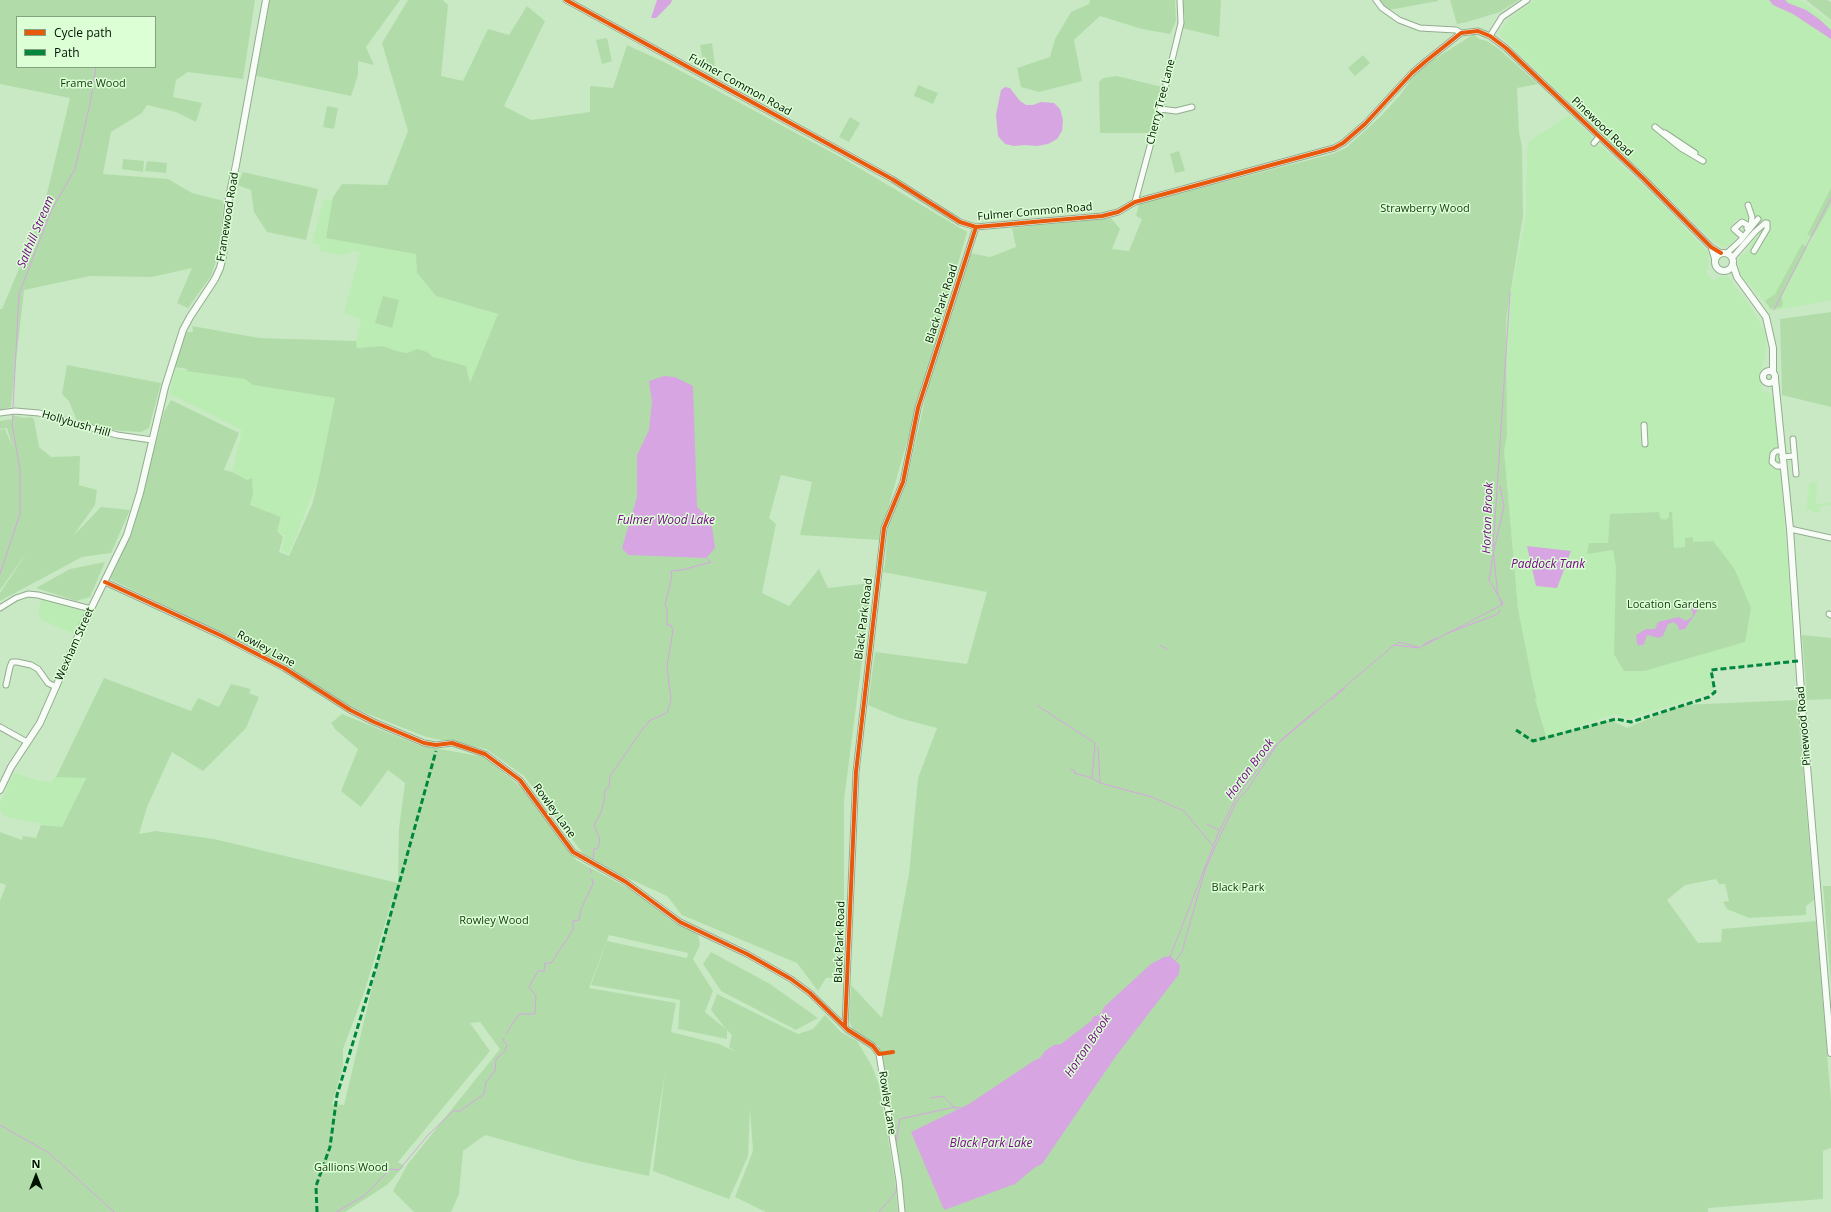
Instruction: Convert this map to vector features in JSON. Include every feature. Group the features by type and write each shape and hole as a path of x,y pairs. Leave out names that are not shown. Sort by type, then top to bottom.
{"street":[{"name":"Framewood Road","path":"140,493 165,387 183,330 215,279 220,268 228,198 236,165 266,0"},
{"name":"Fulmer Common Road","path":"566,0 892,179 960,222 976,227 1102,216 1118,212 1135,202 1338,146 1365,124 1412,73 1461,33"},
{"name":"Cherry Tree Lane","path":"1135,202 1181,23 1180,0"},
{"name":"Pinewood Road","path":"1376,0 1382,8 1399,20 1420,28 1456,30 1461,33 1478,31 1490,36 1506,48 1649,185 1711,247 1727,254"},
{"path":"1490,36 1502,17 1527,0"},
{"path":"1160,109 1176,111 1192,107"},
{"path":"1655,127 1680,142 1703,161 1681,148 1655,127"},
{"path":"1594,143 1599,137"},
{"path":"1741,239 1749,226 1752,217 1748,205"},
{"path":"1727,254 1758,219"},
{"path":"1741,239 1734,229 1742,222 1749,226"},
{"path":"1737,277 1718,269 1715,260 1717,256 1727,254 1766,223 1767,229 1754,251"},
{"name":"Black Park Road","path":"845,1026 856,772 884,528 903,482 918,408 976,227"},
{"name":"Pinewood Road","path":"1711,247 1715,260"},
{"path":"1727,254 1737,277 1766,317 1771,332 1774,353 1773,372 1775,379 1769,384 1763,380 1764,373 1774,353"},
{"path":"1725,271 1733,266"},
{"path":"1764,373 1768,371 1773,372"},
{"name":"Pinewood Road","path":"1775,379 1790,529 1801,698 1831,1053"},
{"name":"Pinewood Road","path":"1769,384 1774,390 1777,399"},
{"name":"Hollybush Hill","path":"0,413 15,411 39,413 116,435 152,440"},
{"path":"1644,425 1645,444"},
{"path":"1792,439 1796,474"},
{"path":"1782,451 1776,451 1772,458 1774,465 1783,466"},
{"path":"1782,458 1794,456"},
{"name":"Wexham Street","path":"0,788 11,767 40,724 91,609 127,535 140,493"},
{"path":"1790,529 1831,538"},
{"name":"Rowley Lane","path":"105,582 222,636 277,664 312,684 350,710 374,722 424,743 436,745 452,743 485,754 520,780 573,852 626,882 680,922 747,954 791,979 810,993 852,1034 873,1046 880,1058 899,1180 902,1212"},
{"path":"0,608 16,598 28,594 38,595 91,609"},
{"path":"6,685 10,666 12,662 17,662 31,665 38,669 48,683 56,687"},
{"path":"0,727 27,742"}],"shaded area":[{"path":"1535,0 1800,0 1831,22 1831,300 1771,311 1761,297 1740,274 1738,265 1740,256 1747,252 1753,240 1759,235 1753,229 1754,225 1739,217 1730,228 1737,237 1735,240 1728,246 1723,247 1719,245 1499,34 1508,20"},
{"path":"1569,115 1592,136 1591,140 1598,146 1601,146 1657,199 1708,252 1709,265 1706,274 1714,280 1722,276 1728,277 1751,307 1765,332 1766,352 1760,374 1762,391 1767,391 1773,397 1795,659 1709,669 1713,692 1627,719 1616,714 1546,736 1535,699 1537,698 1518,609 1504,450 1507,436 1506,320 1526,215 1527,153 1529,141"},
{"path":"324,199 415,221 417,273 436,296 498,314 470,384 466,366 433,357 427,352 417,349 407,353 383,346 357,348 356,341 361,319 344,313 360,252 354,251 341,255 320,251 321,245 312,243"},
{"path":"175,369 245,379 253,385 335,398 319,477 289,554 281,550 285,536 277,531 282,518 250,505 253,494 252,478 247,480 232,472 242,430 170,394"},
{"path":"1810,482 1817,483 1816,504 1831,503 1831,505 1819,506 1820,512 1813,513 1813,510 1806,510"},
{"path":"42,598 85,612 75,634 41,620 38,610"},
{"path":"14,773 40,781 52,782 55,776 86,777 61,828 3,816 3,812 0,811 0,804"}],"green space":[{"name":"Frame Wood","path":"0,0 255,0 243,79 188,72 176,80 173,97 202,103 196,122 176,112 147,105 142,113 111,132 103,174 168,179 192,193 224,201 219,252 211,276 188,308 177,303 192,268 152,277 90,276 24,290 11,407 0,410 0,309 2,309 42,214 70,98 0,84"},
{"path":"270,0 400,0 366,47 374,65 358,61 358,75 351,96 256,76"},
{"path":"408,0 443,0 448,5 441,76 463,81 488,29 509,35 527,6 545,21 504,106 531,120 590,112 590,86 613,88 627,45 666,63 844,159 967,232 879,540 800,535 812,482 781,475 769,518 776,524 762,593 789,606 819,569 828,588 872,583 844,800 844,978 826,978 818,991 797,963 682,915 667,896 588,860 524,776 486,749 426,737 348,706 234,639 110,579 133,529 164,412 171,400 239,433 224,470 232,472 247,480 252,478 253,494 250,505 281,517 277,531 283,537 279,552 289,556 312,505 335,398 253,385 245,379 186,371 187,369 174,367 186,332 193,332 192,326 259,338 356,341 357,348 383,346 407,353 417,349 427,352 433,357 466,366 470,383 498,314 436,296 417,273 416,254 326,238 333,197 342,184 387,185 408,131 382,43"},
{"path":"1090,0 1175,0 1176,21 1170,34 1142,29 1100,16 1074,40 1082,81 1039,92 1021,87 1017,68 1050,57 1055,39 1071,12 1089,4"},
{"path":"1181,0 1221,0 1219,37 1182,28 1185,19"},
{"path":"1378,0 1438,0 1438,1 1389,10"},
{"path":"1450,0 1519,0 1500,12 1457,24"},
{"path":"1806,0 1827,0 1831,2 1831,20"},
{"name":"Black Park","path":"1474,34 1479,39 1487,41 1499,49 1538,84 1517,88 1519,132 1522,147 1523,216 1506,320 1507,436 1504,450 1518,609 1537,699 1535,699 1546,736 1611,720 1627,728 1681,705 1797,700 1814,900 1806,906 1806,915 1749,918 1727,909 1723,902 1729,901 1725,884 1719,884 1716,879 1685,885 1667,900 1698,943 1721,942 1722,929 1816,921 1831,1100 1831,1148 1823,1151 1823,1199 1708,1208 1708,1212 905,1212 900,1165 891,1129 879,1046 853,1030 849,1021 851,985 882,1018 909,874 918,778 937,728 899,718 868,705 875,652 967,664 987,592 883,572 885,565 888,526 907,480 927,391 970,253 990,257 1016,247 1012,228 1111,218 1120,229 1112,249 1129,251 1142,219 1136,216 1139,204 1332,154 1346,148 1382,115 1400,95 1419,69"},
{"path":"607,38 612,61 602,64 596,40"},
{"path":"712,43 715,66 704,67 700,45"},
{"path":"1363,55 1370,63 1355,76 1348,68"},
{"path":"1117,76 1162,87 1151,133 1100,133 1099,82 1103,78"},
{"path":"918,85 938,93 933,104 914,96"},
{"path":"327,106 338,108 334,129 323,127"},
{"path":"850,117 860,123 849,142 839,137"},
{"path":"1179,151 1185,171 1175,173 1170,154"},
{"path":"123,159 144,161 143,172 122,169"},
{"path":"147,161 167,163 166,173 145,171"},
{"path":"243,172 318,189 306,240 267,232 254,212 251,190 237,185"},
{"path":"1831,188 1831,204 1813,236 1807,235"},
{"path":"1802,244 1807,247 1781,297 1783,302 1782,307 1771,309 1765,301 1775,294"},
{"path":"383,296 399,300 392,328 375,323"},
{"path":"1831,312 1831,407 1782,395 1780,319"},
{"path":"67,365 161,383 149,428 141,432 110,430 77,421 69,401 62,394"},
{"path":"12,415 24,418 31,417 34,419 39,447 51,457 80,456 79,485 97,490 95,505 73,536 101,507 130,510 111,553 82,557 0,601 0,593 28,551 0,590 0,430 5,429 12,446 7,428 0,429 0,421 12,419"},
{"name":"Location Gardens","path":"1659,512 1660,518 1665,520 1669,517 1669,512 1672,512 1674,548 1685,547 1685,538 1693,537 1693,542 1713,541 1734,568 1751,608 1745,642 1644,671 1624,671 1614,654 1616,566 1613,550 1587,554 1589,543 1608,543 1610,514"},
{"path":"105,562 90,597 76,601 36,588 70,569"},
{"path":"1802,635 1831,638 1831,699 1807,700"},
{"path":"104,678 191,711 198,698 219,707 231,684 251,689 249,693 259,697 246,728 203,771 172,752 147,807 139,834 156,831 214,839 398,883 399,828 405,783 388,770 361,807 341,791 358,749 335,729 331,723 342,714 418,745 484,757 526,791 576,860 635,892 672,921 698,934 700,945 693,959 713,991 705,1012 726,1029 711,1010 717,994 798,1034 813,1029 825,1015 841,1032 857,1041 872,1066 879,1085 895,1180 898,1212 766,1212 735,1197 753,1151 750,1109 748,1156 729,1199 653,1171 665,1072 649,1176 578,1161 485,1135 463,1151 459,1194 451,1212 414,1212 393,1191 407,1165 500,1049 480,1022 470,1023 490,1051 398,1162 404,1166 387,1185 345,1212 0,1212 0,901 6,885 0,883 0,832 22,840 23,836 36,838 41,825 62,827 86,778 56,777","holes":["394,895 344,1105 332,1104 343,1067 343,1049 364,993","609,935 688,953 687,958 607,941 591,985 680,1000 678,1029 727,1039 727,1030 732,1035 729,1047 736,1052 719,1044 671,1032 676,1003 589,988"]},
{"path":"1823,886 1831,886 1831,984 1828,947"},
{"path":"711,952 770,984 818,1018 796,1030 721,991 703,964"}],"water":[{"path":"657,0 672,0 671,3 656,18 651,18"},
{"path":"1769,0 1785,0 1788,3 1806,10 1831,30 1831,39 1793,14 1773,5"},
{"path":"1005,87 1010,88 1020,101 1026,105 1033,105 1041,102 1054,103 1060,109 1063,120 1062,131 1057,139 1048,144 1037,146 1014,146 1005,144 998,136 996,115 1001,90"},
{"name":"Fulmer Wood Lake","path":"664,376 675,377 693,386 697,507 711,520 715,548 706,558 628,555 622,548 637,497 637,455 649,430 652,402 649,381"},
{"name":"Paddock Tank","path":"1527,546 1571,551 1557,588 1536,586"},
{"path":"1693,602 1696,602 1699,608 1685,629 1679,630 1678,626 1674,622 1668,624 1663,636 1659,638 1647,635 1644,644 1639,646 1637,644 1636,635 1646,629 1655,629 1658,622 1679,617 1686,621 1692,617 1693,613 1690,606"},
{"name":"Black Park Lake","path":"1170,956 1180,965 1179,974 1116,1056 1042,1164 1034,1168 1015,1184 944,1210 911,1132 969,1104 1040,1058 1045,1051 1054,1045 1061,1044 1091,1021 1094,1016 1097,1016 1102,1012 1104,1007 1151,964 1164,957"}],"waterway":[{"name":"Salthill Stream","path":"13,408 19,294 51,211 75,169 90,104 96,68"},
{"path":"1774,310 1831,198"},
{"name":"Horton Brook","path":"1170,957 1218,834 1237,796 1275,746 1394,645 1419,648 1502,605 1498,596 1493,549 1510,293"},
{"name":"Salthill Stream","path":"0,574 20,514 20,470 12,424 13,415"},
{"path":"1494,550 1504,506 1500,486"},
{"path":"1493,555 1489,580 1497,593"},
{"path":"593,861 594,849 598,848 600,840 594,825 601,813 605,790 609,787 610,776 649,721 667,713 671,700 667,666 673,631 671,625 667,625 667,609 665,605 672,576 671,571 682,570 711,562 706,558"},
{"name":"Horton Brook","path":"1500,598 1503,603 1502,605"},
{"name":"Horton Brook","path":"1448,633 1498,614 1500,610"},
{"name":"Horton Brook","path":"1423,645 1436,638"},
{"name":"Horton Brook","path":"1395,645 1399,642 1418,647"},
{"path":"1160,645 1168,650"},
{"name":"Horton Brook","path":"1331,700 1345,688"},
{"path":"1038,706 1095,743 1092,778"},
{"name":"Horton Brook","path":"1281,740 1315,711"},
{"name":"Horton Brook","path":"1176,960 1182,952 1205,870 1219,838 1237,801 1247,790 1277,745"},
{"path":"1098,747 1100,782"},
{"path":"1071,769 1075,771 1074,773 1092,778 1100,783 1152,797 1184,811 1213,846"},
{"path":"1225,787 1235,799"},
{"path":"1207,824 1219,830"},
{"path":"590,869 591,873"},
{"path":"506,1034 519,1014 535,1014 536,996 529,987 538,971 544,971 545,963 551,963 573,930 573,921 579,920 581,909 593,884 592,879"},
{"path":"336,1212 364,1196 390,1169 399,1170 428,1135 453,1111 460,1111 484,1094 486,1082 495,1071 496,1059 505,1051 507,1045 503,1040 504,1038"},
{"path":"931,1098 943,1096 957,1110"},
{"name":"Horton Brook","path":"897,1154 896,1143 900,1119 955,1107 960,1108"},
{"path":"0,1125 49,1153 114,1212"},
{"name":"Horton Brook","path":"879,1212 896,1192 897,1179"}],"marked path":[{"path":"1516,730 1533,741 1616,719 1631,722 1709,697 1715,692 1711,670 1798,661"},
{"path":"317,1212 316,1186 330,1147 337,1095 376,967 436,751"}],"cycle path":[{"path":"566,0 892,179 960,222 976,227 1102,216 1118,212 1135,202 1334,148 1343,143 1365,124 1412,73 1426,61 1461,33 1478,31 1490,36 1506,48 1644,179 1711,247 1721,253"},
{"path":"845,1026 856,772 884,528 903,482 918,408 976,227"},
{"path":"105,582 222,636 284,668 350,710 374,722 424,743 436,745 452,743 485,754 520,780 573,852 626,882 680,922 747,954 791,979 810,993 848,1030 873,1046 879,1054 893,1052"}],"park label":[{"name":"Strawberry Wood","path":"1425,209"},
{"name":"Rowley Wood","path":"494,921"},
{"name":"Gallions Wood","path":"351,1168"}]}
